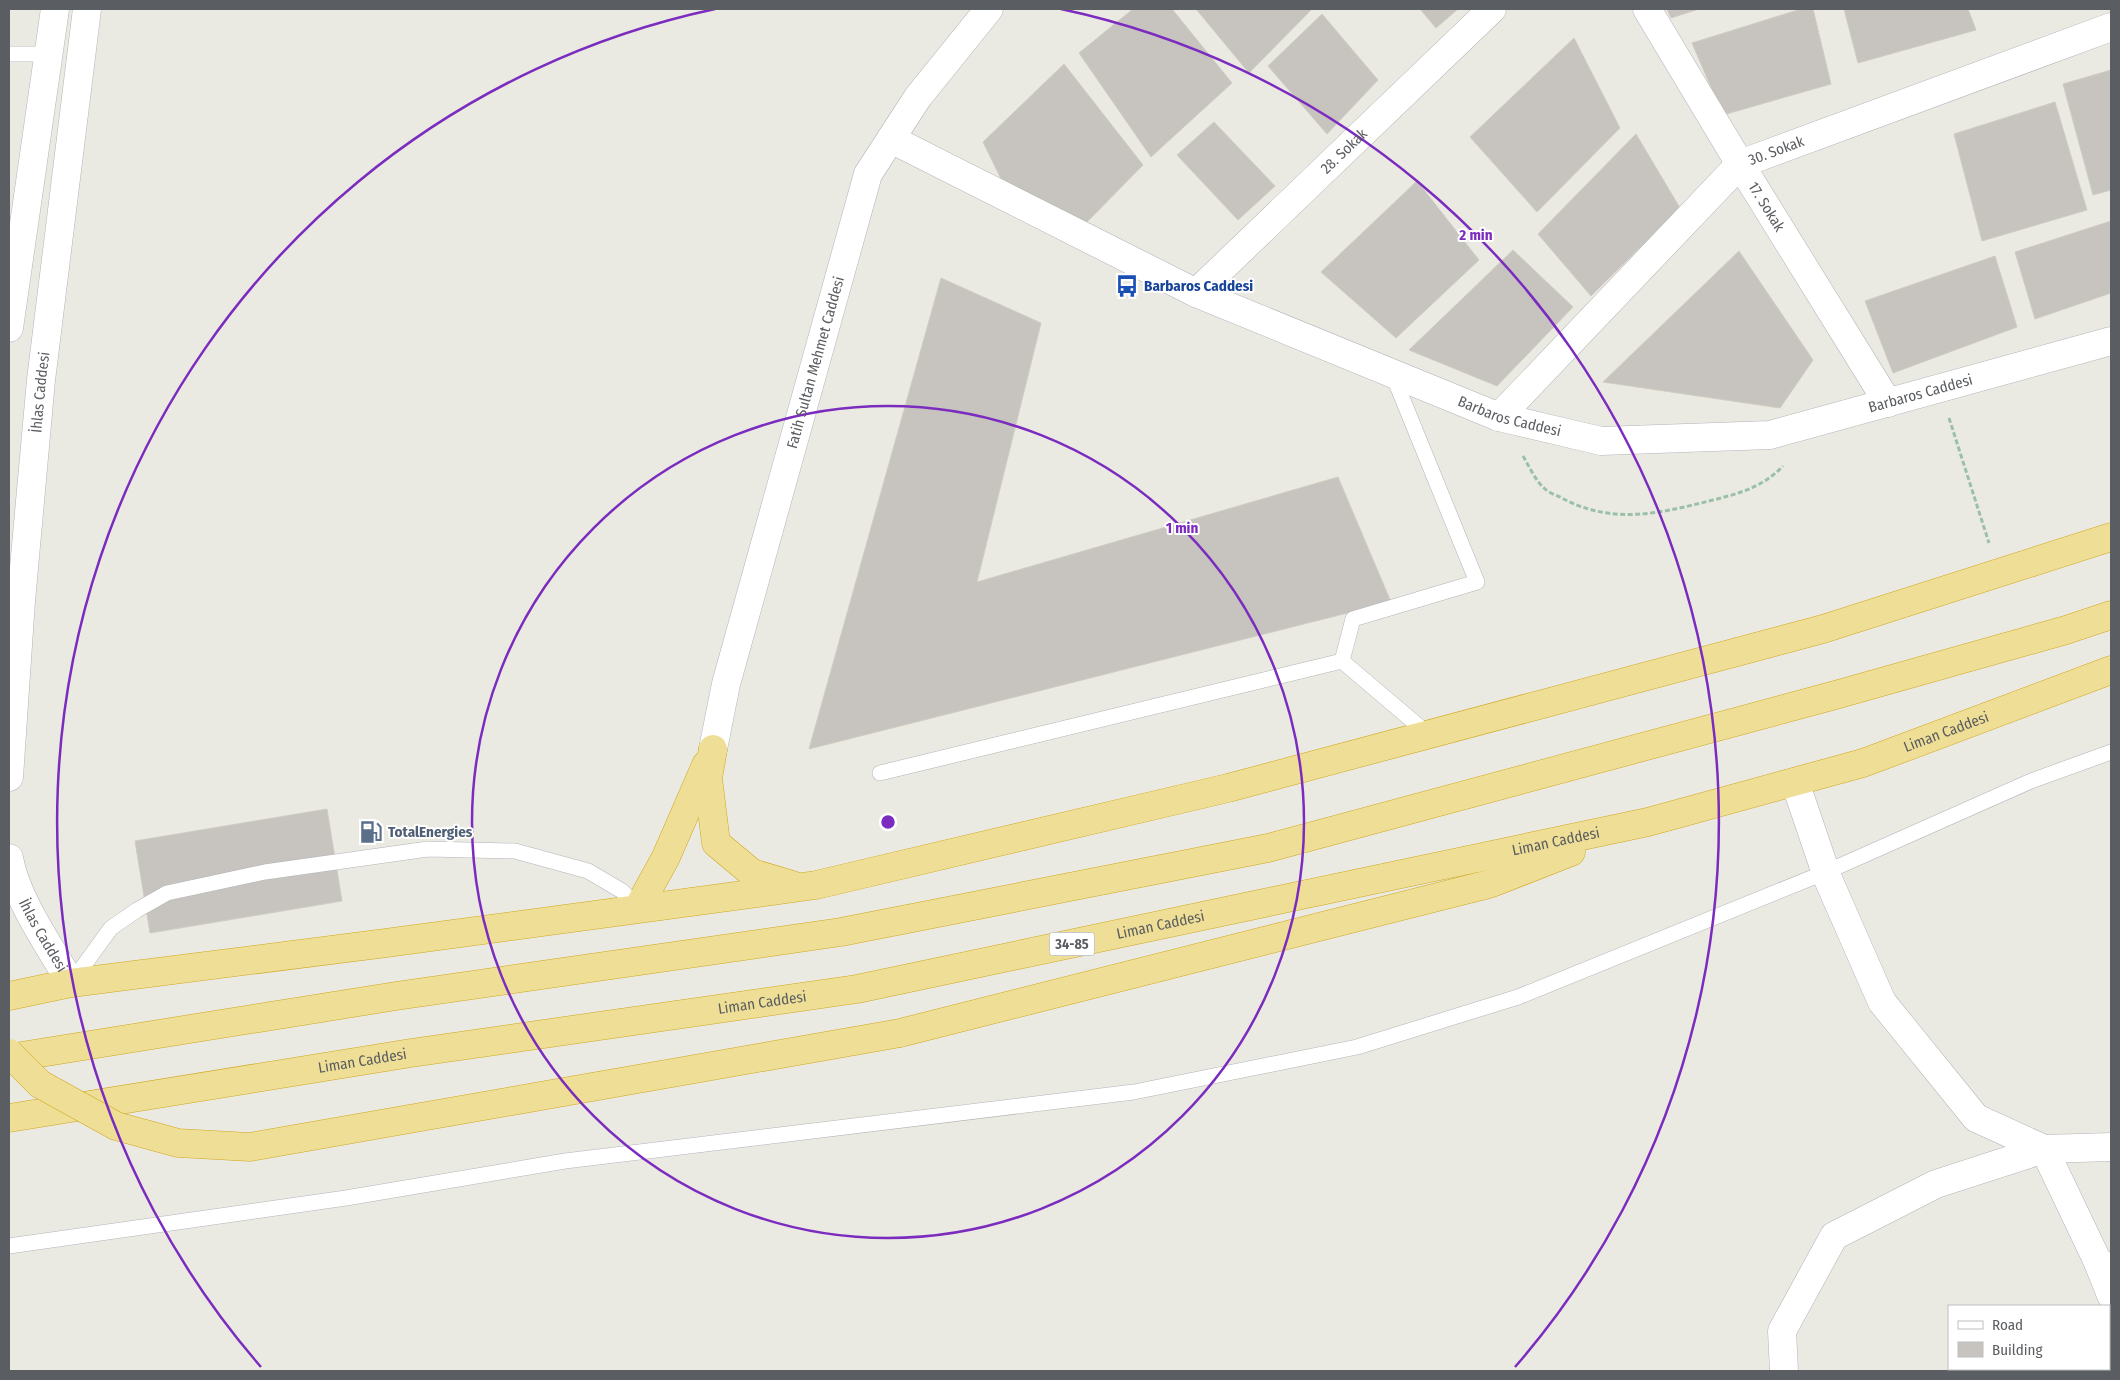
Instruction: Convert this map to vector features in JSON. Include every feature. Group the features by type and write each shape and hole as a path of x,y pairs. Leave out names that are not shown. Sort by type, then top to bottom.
{"highway":[{"path":"9,996 71,983 798,888 1228,788 1823,629 2111,537"},
{"path":"9,1058 406,995 841,932 1268,848 1839,694 2066,630 2111,615"},
{"name":"Liman Caddesi","path":"9,1118 411,1052 857,989 1648,822 1863,764 2111,670"},
{"path":"713,750 708,778 716,843 752,872 798,888"},
{"path":"638,908 666,857 713,750"},
{"path":"9,1053 40,1084 116,1126 178,1143 250,1147 900,1033 1489,884 1648,822"}],"street":[{"path":"9,328 55,9"},
{"name":"İhlas Caddesi","path":"9,777 21,601 40,380 87,9"},
{"name":"Fatih Sultan Mehmet Caddesi","path":"713,750 726,684 868,174 918,97 989,9"},
{"name":"28. Sokak","path":"1196,293 1492,9"},
{"name":"17. Sokak","path":"1646,9 1888,403"},
{"name":"30. Sokak","path":"1499,417 1740,164 2111,27"},
{"name":"Barbaros Caddesi","path":"891,139 1196,293 1499,417 1601,441 1770,434 2111,341"},
{"path":"1795,782 1826,872 1882,1002 1976,1118 2044,1150 2104,1265 2111,1295"},
{"name":"İhlas Caddesi","path":"9,858 12,875 37,924 71,983"},
{"path":"1784,1371 1782,1331 1834,1236 1936,1184 2044,1150 2111,1147"}],"lane":[{"path":"9,54 49,54"},
{"path":"1342,661 1353,619 1477,582 1392,373"},
{"path":"1342,661 1428,734"},
{"path":"880,773 1342,661"},
{"path":"9,1246 346,1198 565,1161 1134,1092 1357,1047 1518,997 1826,872 2031,781 2111,752"},
{"path":"71,983 111,928 167,893 265,872 428,849 515,851 588,871 622,890 638,908"}],"path":[{"path":"1940,389 1998,573"},
{"path":"1499,417 1544,488 1586,508 1634,515 1658,513 1744,492 1760,485 1774,475 1786,462 1796,445 1802,426"}],"building":[{"path":"1133,9 1172,9 1232,83 1151,157 1079,53"},
{"path":"1196,9 1312,9 1249,73"},
{"path":"1420,9 1458,9 1436,28"},
{"path":"1667,9 1699,9 1671,18"},
{"path":"1801,9 1813,9 1831,84 1723,115 1692,43"},
{"path":"1844,9 1968,9 1976,30 1858,63"},
{"path":"1322,14 1378,80 1327,134 1268,66"},
{"path":"1574,38 1620,128 1537,212 1470,137"},
{"path":"1064,64 1143,165 1085,224 1007,191 983,142"},
{"path":"2111,70 2111,190 2093,195 2063,84"},
{"path":"2055,102 2087,210 1982,241 1954,134"},
{"path":"1214,122 1275,186 1238,220 1177,155"},
{"path":"1636,134 1680,208 1591,296 1538,234"},
{"path":"1417,181 1479,260 1396,338 1321,272"},
{"path":"2111,221 2111,293 2035,319 2015,252"},
{"path":"1513,250 1573,307 1497,386 1409,350"},
{"path":"1739,251 1813,360 1780,408 1603,382"},
{"path":"1995,256 2017,327 1893,373 1865,301"},
{"path":"941,278 1041,323 977,582 1338,477 1391,602 809,749"},
{"path":"327,809 342,901 150,933 135,841"}],"place":[{"name":"Barbaros Caddesi","path":"1127,286"},
{"name":"TotalEnergies","path":"371,832"}]}
